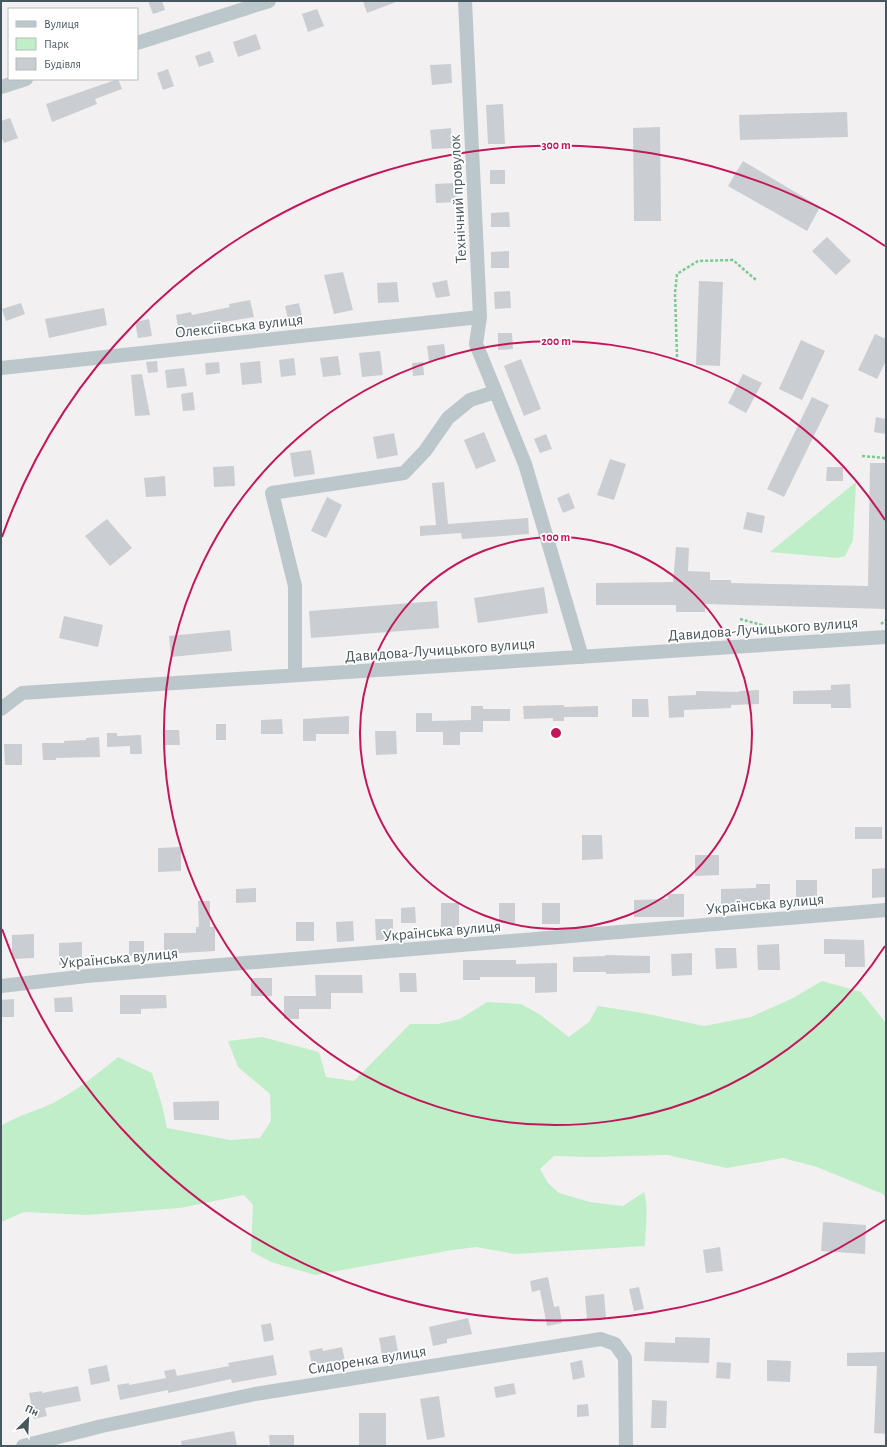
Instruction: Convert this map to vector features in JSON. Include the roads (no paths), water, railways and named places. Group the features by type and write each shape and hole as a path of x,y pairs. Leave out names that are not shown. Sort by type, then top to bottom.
{"street":[{"path":"138,43 269,1"},
{"name":"Технічний провулок","path":"465,1 480,317 476,344 525,464 582,657"},
{"path":"1,87 23,80"},
{"name":"Олексіївська вулиця","path":"1,368 480,317"},
{"path":"295,675 295,586 272,492 404,473 425,451 448,418 470,400 496,392"},
{"name":"Давидова-Лучицького вулиця","path":"1,709 22,693 886,637"},
{"name":"Українська вулиця","path":"1,986 95,975 886,910"},
{"name":"Сидоренка вулиця","path":"23,1446 109,1424 255,1394 601,1339 615,1344 625,1358 626,1446"}]}
